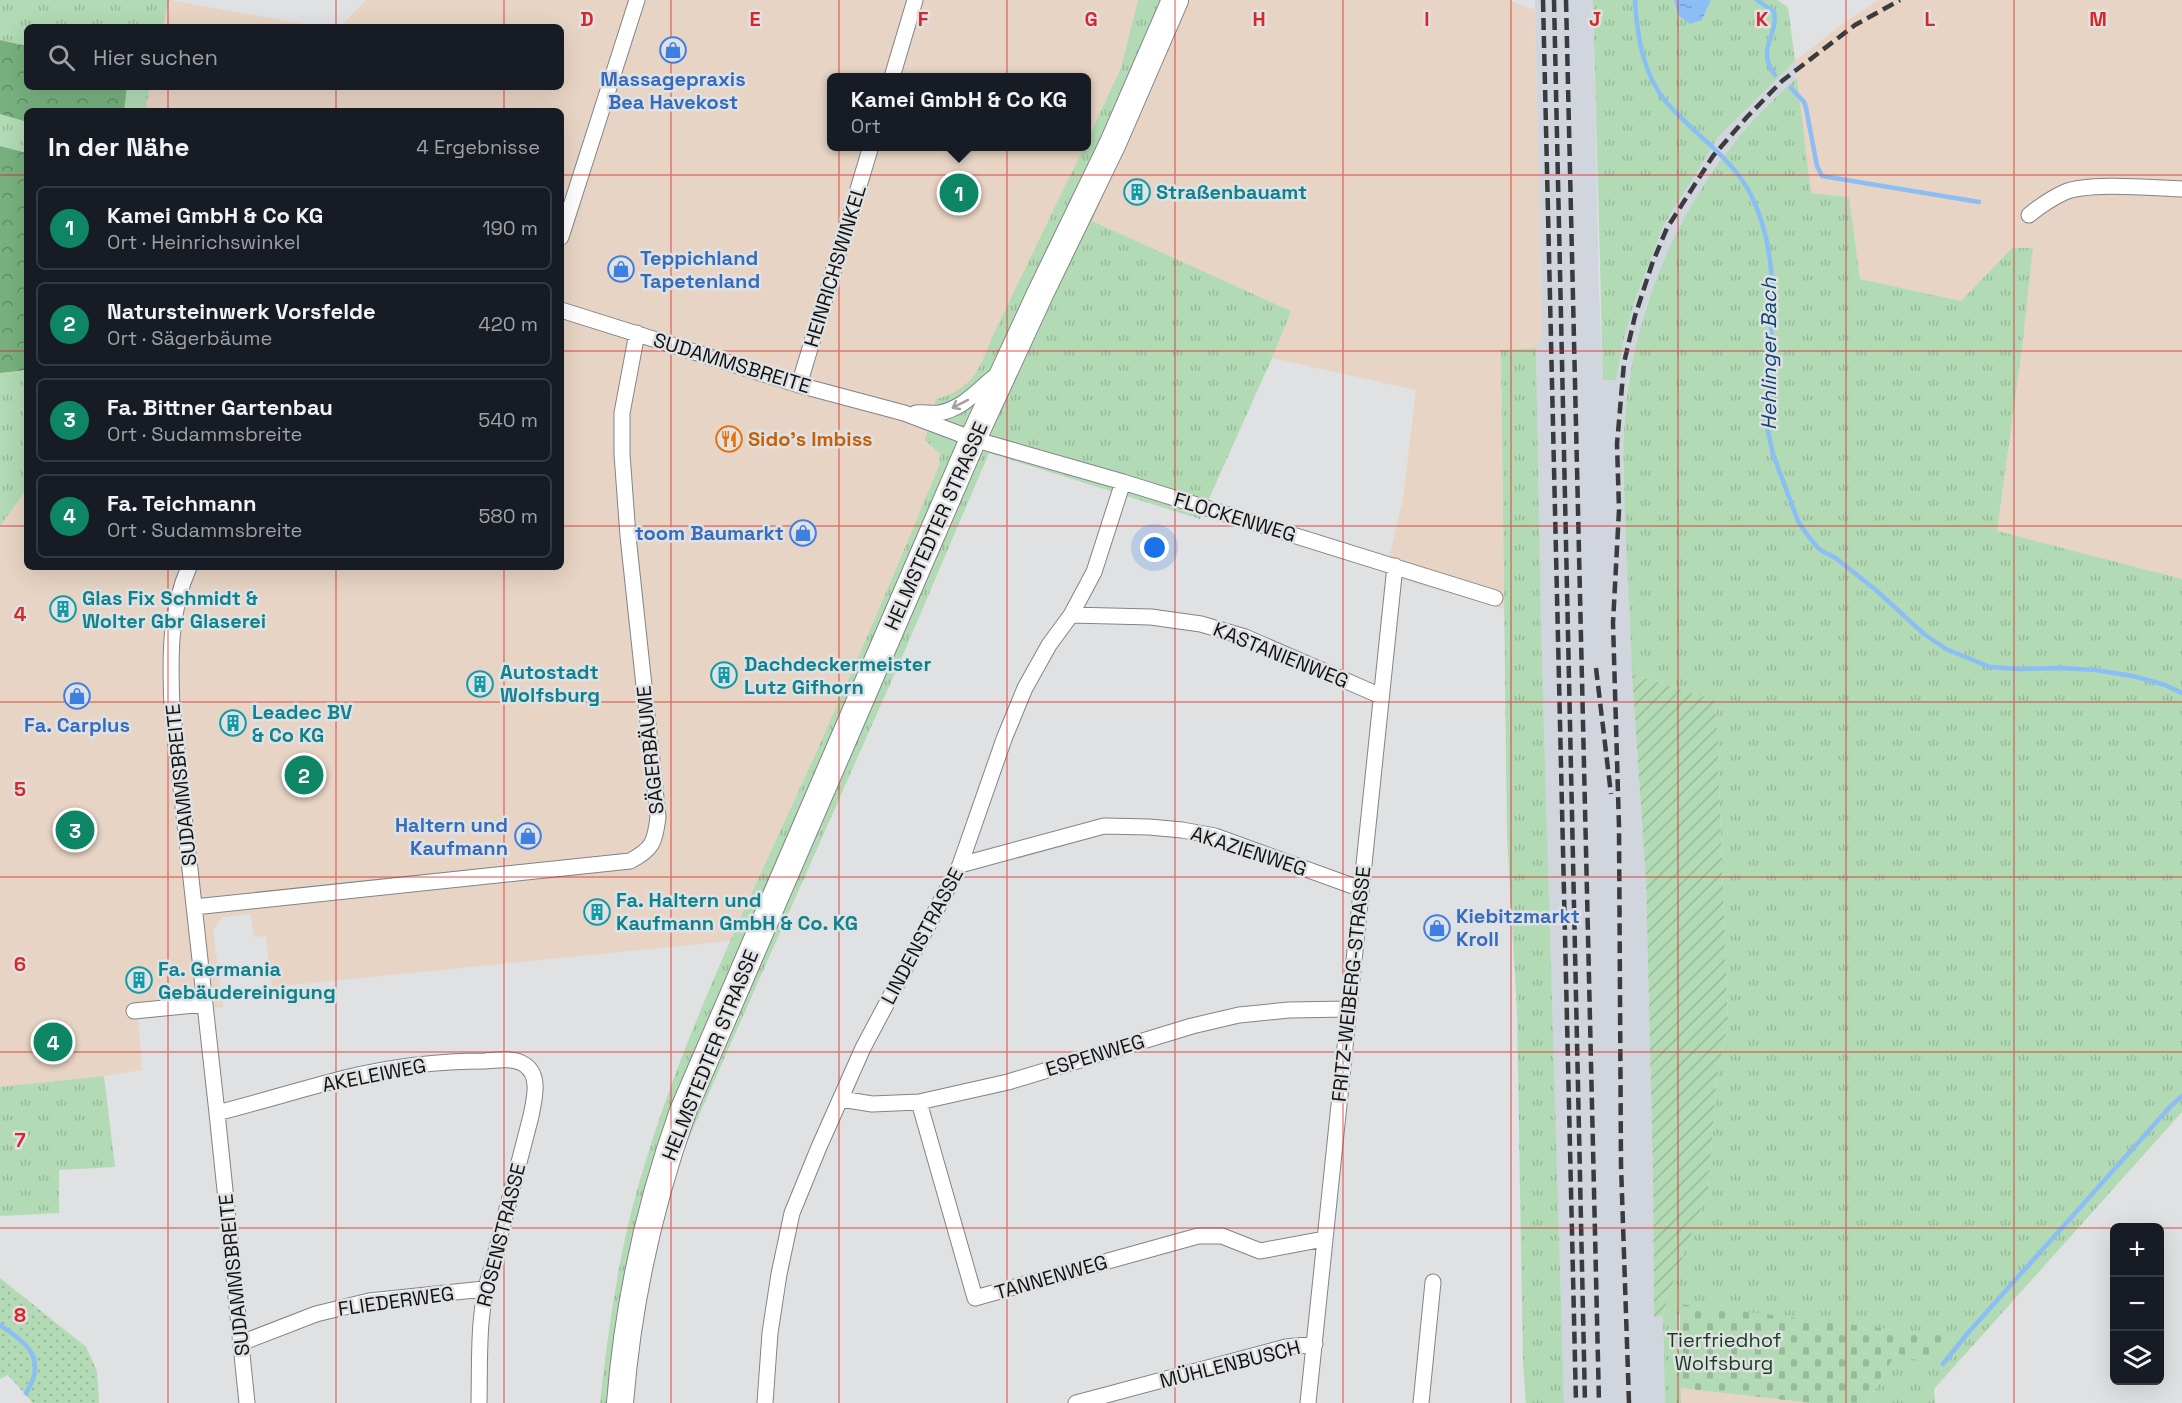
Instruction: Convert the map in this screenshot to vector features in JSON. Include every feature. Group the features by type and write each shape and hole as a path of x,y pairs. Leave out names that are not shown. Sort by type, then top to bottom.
{"main road":[{"name":"HELMSTEDTER STRASSE","path":"620,1403 628,1328 642,1250 664,1165 683,1111 974,439 1113,143 1175,0"}],"street":[{"path":"564,228 637,0"},
{"path":"893,73 915,0"},
{"name":"HEINRICHSWINKEL","path":"799,385 870,151"},
{"path":"2029,215 2047,201 2067,192 2091,188 2182,189"},
{"name":"SUDAMMSBREITE","path":"564,311 799,385 904,413 974,439"},
{"name":"SÄGERBÄUME","path":"194,907 630,861 646,853 656,840 658,817 628,536 622,454 622,413 637,333"},
{"name":"SUDAMMSBREITE","path":"904,413 937,413 963,405 984,384 1006,369"},
{"name":"FLOCKENWEG","path":"974,439 1123,482 1495,598"},
{"name":"LINDENSTRASSE","path":"765,1403 770,1333 792,1213 862,1048 960,865 1004,739 1025,688 1049,645 1071,615 1094,572 1123,482"},
{"name":"FRITZ-WEIBERG-STRASSE","path":"1308,1403 1395,566"},
{"name":"SUDAMMSBREITE","path":"188,570 174,618 170,651 172,707 247,1403"},
{"name":"KASTANIENWEG","path":"1071,615 1150,617 1201,624 1245,637 1381,696"},
{"name":"AKAZIENWEG","path":"960,865 1104,826 1149,827 1215,836 1360,889"},
{"path":"134,1011 205,1004"},
{"name":"ESPENWEG","path":"841,1099 872,1104 919,1102 1008,1082 1181,1029 1239,1015 1289,1010 1349,1009"},
{"name":"AKELEIWEG","path":"217,1113 347,1077 426,1064 507,1060 524,1064 531,1070"},
{"name":"ROSENSTRASSE","path":"479,1403 480,1330 484,1289 492,1267 531,1116 535,1080 531,1070"},
{"name":"TANNENWEG","path":"919,1102 975,1298 1198,1236 1222,1236 1260,1251 1324,1239"},
{"path":"1421,1403 1433,1282"},
{"name":"FLIEDERWEG","path":"241,1343 316,1314 369,1301 484,1289"},
{"name":"MÜHLENBUSCH","path":"1076,1403 1286,1347 1315,1344"}],"shaded area":[{"path":"169,0 303,24 164,24"},
{"path":"366,0 1138,0 1121,68 1091,132 1091,73 827,73 827,151 1082,151 992,337 982,364 966,386 955,393 936,399 930,444 940,454 939,466 865,645 730,941 272,987 266,936 254,937 251,914 222,917 213,930 223,1007 138,1017 142,1070 0,1087 0,526 24,493 24,570 564,570 564,108 146,108 149,90 564,90 564,24 343,24"},
{"path":"1189,0 1508,0 1535,10 1542,336 1536,348 1501,351 1504,609 1385,575 1403,499 1416,390 1272,358 1291,311 1092,221"},
{"path":"1535,0 1593,0 1603,380 1616,380 1623,342 1635,300 1663,226 1719,136 1795,61 1797,78 1769,103 1729,149 1694,201 1677,233 1646,306 1628,382 1624,418 1623,464 1632,674 1646,881 1654,1317 1663,1316 1665,1403 1564,1403 1541,629 1536,348 1542,336"},
{"path":"1878,0 2182,0 2182,579 1997,531 2033,248 2012,248 1961,301 1860,279 1849,197 1811,193 1795,61"},
{"path":"1680,1388 1812,1403 1681,1403"}],"green space":[{"path":"0,0 169,0 164,24 24,24 24,45 0,40"},
{"path":"1138,0 1189,0 1092,221 1291,311 1200,519 989,453 902,657 685,1147 667,1198 646,1288 631,1403 600,1403 622,1253 650,1148 712,982 843,692 939,466 940,454 925,440 936,399 958,390 973,377 1082,151 1091,151 1091,132 1121,68"},
{"path":"1593,0 1674,0 1678,15 1702,20 1711,0 1777,0 1788,7 1795,61 1719,136 1663,226 1635,300 1623,342 1616,380 1603,380"},
{"path":"0,40 24,45 24,90 127,90 124,108 24,108 24,121 0,114"},
{"path":"1797,78 1811,193 1849,197 1860,279 1961,301 2012,248 2033,248 1997,531 2182,579 2182,1112 1934,1389 1935,1403 1867,1403 1896,1353 1931,1365 1955,1337 1679,1314 1681,1403 1665,1403 1663,1316 1670,1291 1708,1190 1717,1075 1728,1023 1716,701 1632,674 1624,478 1625,415 1632,367 1643,320 1658,274 1678,230 1702,188 1730,148 1762,111"},
{"path":"127,90 149,90 146,108 124,108"},
{"path":"0,114 24,121 24,152 0,146"},
{"path":"0,146 24,152 24,370 0,373"},
{"path":"1536,348 1541,629 1564,1403 1526,1403 1523,1363 1517,1012 1507,835 1501,350"},
{"path":"24,370 24,493 0,526 0,373"},
{"path":"1632,674 1716,701 1728,1023 1717,1075 1708,1190 1670,1291 1663,1316 1654,1317 1646,881"},
{"path":"104,1076 115,1167 59,1170 59,1213 0,1216 0,1087"},
{"path":"0,1278 86,1347 97,1371 99,1403 33,1403 8,1375 0,1379"},
{"name":"Tierfriedhof Wolfsburg","path":"1680,1304 1955,1337 1931,1366 1896,1353 1867,1403 1812,1403 1680,1388"}],"water":[{"path":"1674,0 1711,0 1702,20 1690,24 1678,15"}],"waterway":[{"name":"Hehlinger Bach","path":"1635,0 1637,27 1652,80 1678,115 1735,170 1752,197 1762,223 1769,250 1772,278 1765,418 1773,454 1798,521 1809,537 1819,549 1837,559 1877,591 1924,634 1946,649 1990,667 2095,670 2133,676 2165,685 2182,693"},
{"path":"1757,0 1774,12 1775,20 1767,57 1769,66 1775,75"},
{"path":"1791,88 1804,102 1817,166 1822,176 1979,202"},
{"path":"1943,1364 1967,1334 2182,1096"},
{"path":"0,1325 26,1345 35,1361 35,1371 26,1393"}],"railway":[{"path":"1543,0 1576,1403"},
{"path":"1554,0 1585,1403"},
{"path":"1566,0 1599,1403"},
{"path":"1629,1403 1621,1165 1619,827 1613,623 1619,510 1617,444 1624,363 1635,316 1667,228 1713,156 1782,81 1855,25 1900,0"},
{"path":"1596,668 1611,794"}],"place":[{"name":"Massagepraxis Bea Havekost","path":"673,50"},
{"name":"Straßenbauamt","path":"1137,192"},
{"name":"Kamei GmbH & Co KG","path":"959,193"},
{"name":"Teppichland Tapetenland","path":"621,269"},
{"name":"Sido's Imbiss","path":"729,439"},
{"name":"toom Baumarkt","path":"803,533"},
{"name":"Glas Fix Schmidt & Wolter Gbr Glaserei","path":"63,609"},
{"name":"Dachdeckermeister Lutz Gifhorn","path":"724,675"},
{"name":"Autostadt Wolfsburg","path":"480,684"},
{"name":"Fa. Carplus","path":"77,696"},
{"name":"Leadec BV & Co KG","path":"233,723"},
{"name":"Natursteinwerk Vorsfelde","path":"304,775"},
{"name":"Fa. Bittner Gartenbau","path":"75,830"},
{"name":"Haltern und Kaufmann","path":"528,836"},
{"name":"Fa. Haltern und Kaufmann GmbH & Co. KG","path":"597,912"},
{"name":"Kiebitzmarkt Kroll","path":"1437,928"},
{"name":"Fa. Germania Gebäudereinigung","path":"139,980"},
{"name":"Fa. Teichmann","path":"53,1042"}]}
